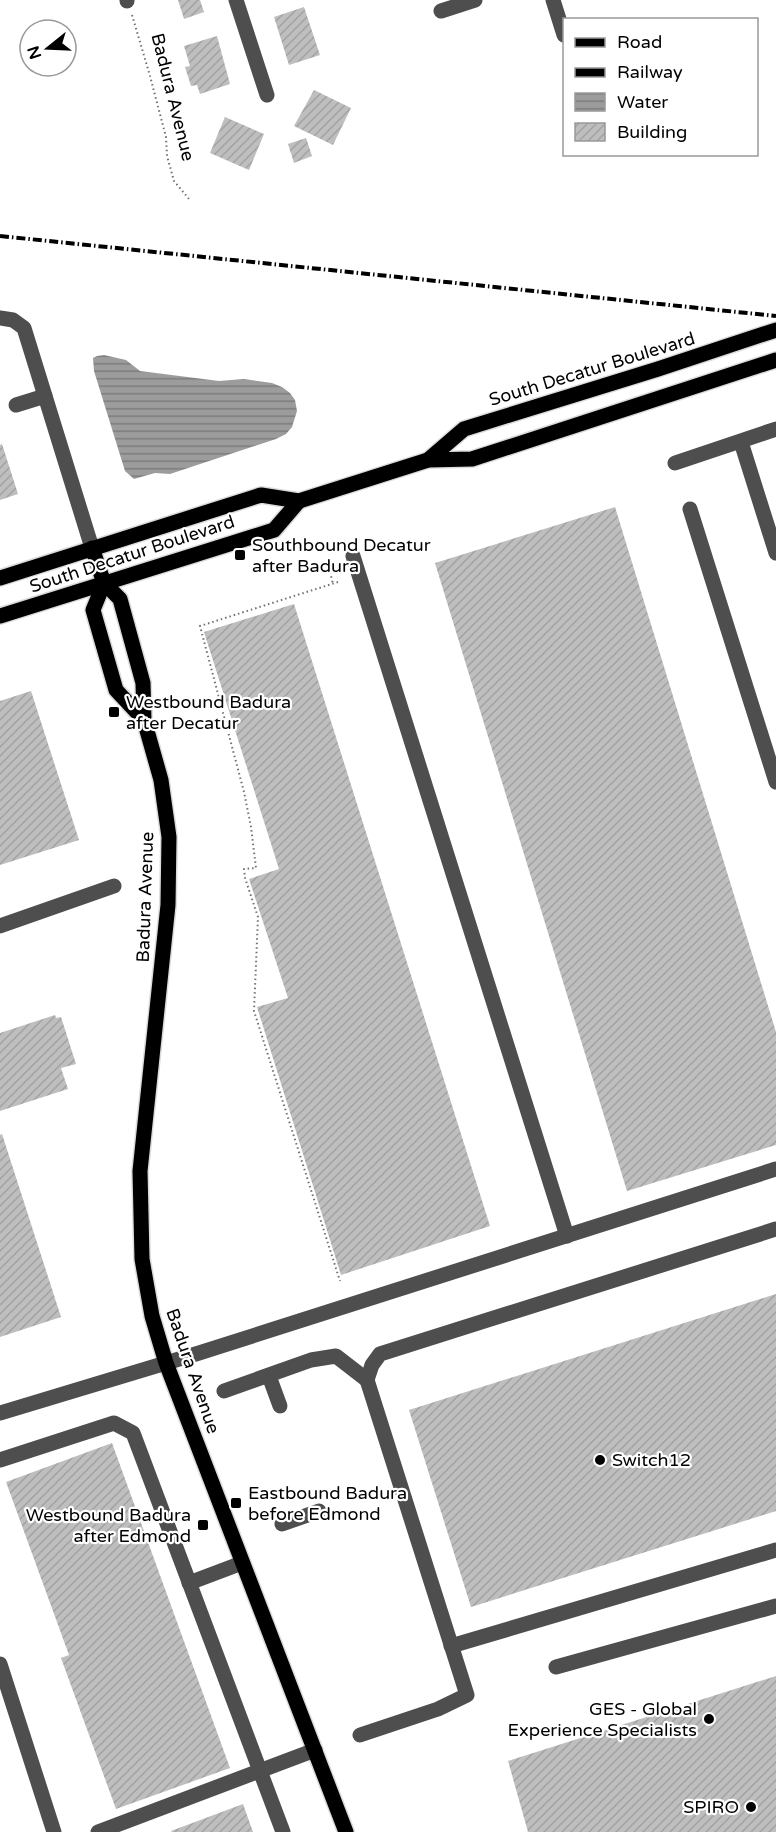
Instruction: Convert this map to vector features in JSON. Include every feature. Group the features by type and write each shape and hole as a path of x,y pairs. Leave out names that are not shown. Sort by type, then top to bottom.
{"main road":[{"name":"South Decatur Boulevard","path":"428,460 464,429 776,330"},
{"name":"South Decatur Boulevard","path":"0,578 261,495 299,501 428,460 472,459 776,360"},
{"name":"South Decatur Boulevard","path":"0,616 274,530 299,501"},
{"name":"Badura Avenue","path":"92,548 104,584 120,599 143,683 144,720 161,780 169,837 168,905 140,1171 142,1259 152,1316 166,1363 346,1832"},
{"name":"Badura Avenue","path":"104,584 93,610 116,690 144,720"}],"street":[{"path":"236,0 267,95"},
{"path":"441,11 475,0"},
{"path":"553,0 563,31"},
{"name":"Badura Avenue","path":"0,318 13,320 24,328 92,548"},
{"path":"16,405 45,396"},
{"path":"675,463 776,429"},
{"path":"741,442 776,553"},
{"path":"690,509 776,782"},
{"path":"352,556 567,1236"},
{"path":"0,926 114,886"},
{"path":"0,1413 166,1363 776,1169"},
{"path":"367,1380 372,1365 380,1354 776,1229"},
{"path":"224,1391 311,1360 336,1356 367,1380 467,1695 438,1709 360,1735"},
{"path":"269,1376 280,1406"},
{"path":"0,1460 114,1423 133,1433 283,1832"},
{"path":"282,1524 320,1511"},
{"path":"451,1647 776,1550"},
{"path":"189,1583 242,1563"},
{"path":"556,1667 776,1606"},
{"path":"0,1664 54,1832"},
{"path":"98,1832 315,1750"}],"path":[{"name":"Badura Avenue","path":"127,0 166,137 167,156 174,182 189,199"},
{"path":"330,572 333,584"},
{"path":"338,582 200,626 251,827 256,868 244,868 258,917 254,1011 340,1281"}],"water":[{"path":"104,355 126,360 140,371 219,381 244,379 272,383 282,387 295,400 297,411 292,427 286,434 276,439 170,474 155,473 134,479 125,471 94,371 93,358"}],"building":[{"path":"178,0 200,0 204,12 184,19"},
{"path":"304,7 320,55 289,65 274,17"},
{"path":"217,36 230,84 200,94 197,85 191,86 185,67 190,66 184,46"},
{"path":"314,90 351,108 333,145 294,126"},
{"path":"225,117 264,134 249,170 210,153"},
{"path":"306,138 312,156 294,163 288,144"},
{"path":"2,444 18,494 0,500 0,445"},
{"path":"615,507 776,1032 776,1145 627,1191 435,563"},
{"path":"294,604 490,1226 341,1275 257,1007 288,998 249,879 279,869 204,632"},
{"path":"31,691 79,840 0,865 0,701"},
{"path":"55,1015 56,1018 61,1017 76,1064 61,1068 68,1089 0,1111 0,1033"},
{"path":"2,1134 61,1317 0,1337 0,1135"},
{"name":"Switch12","path":"776,1294 776,1511 471,1607 409,1410"},
{"path":"112,1443 230,1768 116,1809 61,1658 69,1655 6,1482"},
{"name":"GES - Global Experience Specialists","path":"776,1676 776,1832 528,1832 508,1761"},
{"path":"243,1804 253,1832 171,1831"}],"railway":[{"path":"0,236 776,316"}],"place":[{"name":"Southbound Decatur after Badura","path":"240,555"},
{"name":"Westbound Badura after Decatur","path":"114,712"},
{"name":"Switch12","path":"600,1460"},
{"name":"Eastbound Badura before Edmond","path":"236,1503"},
{"name":"Westbound Badura after Edmond","path":"203,1525"},
{"name":"GES - Global Experience Specialists","path":"709,1719"},
{"name":"SPIRO","path":"751,1807"}]}
